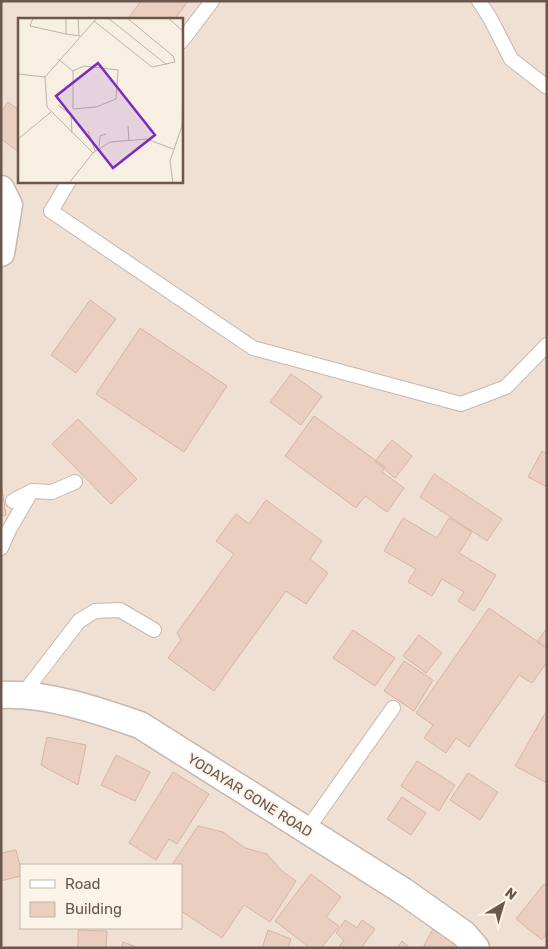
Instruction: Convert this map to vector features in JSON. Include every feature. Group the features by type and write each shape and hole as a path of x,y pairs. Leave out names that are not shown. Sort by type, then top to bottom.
{"street":[{"path":"1,189 9,205 1,253"},
{"name":"YODAYAR GONE ROAD","path":"12,695 97,710 140,725 403,891 464,934 476,948"}],"lane":[{"path":"182,41 212,1"},
{"path":"479,1 511,59 547,87"},
{"path":"68,182 51,211 253,348 461,404 506,387 547,345"},
{"path":"13,501 32,491 52,492 75,482"},
{"path":"1,548 9,530 32,491"},
{"path":"12,695 79,621 95,611 120,610 154,630"},
{"path":"306,831 394,708"}],"shaded area":[{"path":"1,1 547,1 547,948 1,948"}],"building":[{"path":"141,1 188,1 176,18 129,18"},
{"path":"8,102 18,109 18,151 1,139 1,112"},
{"path":"90,300 116,319 76,373 51,355"},
{"path":"140,328 227,386 184,452 96,394"},
{"path":"291,374 322,396 301,425 270,402"},
{"path":"314,416 385,467 382,472 404,488 387,512 365,496 356,508 285,456"},
{"path":"78,419 137,479 111,504 52,444"},
{"path":"392,440 412,456 395,478 375,461"},
{"path":"542,451 547,454 547,487 528,477"},
{"path":"434,474 502,519 487,541 420,497"},
{"path":"1,482 6,515 1,516"},
{"path":"266,500 322,541 310,559 328,573 306,604 286,591 214,691 168,658 181,640 177,633 234,554 216,541 236,514 249,524"},
{"path":"403,518 437,538 449,518 472,532 459,553 496,575 474,611 458,601 464,592 442,579 432,596 408,582 416,569 384,551"},
{"path":"489,608 547,648 547,662 532,683 519,675 469,747 456,738 446,753 424,738 433,725 416,713"},
{"path":"547,628 547,648 537,642"},
{"path":"353,630 395,658 375,686 333,658"},
{"path":"419,635 442,653 426,673 403,656"},
{"path":"404,661 433,680 414,711 384,691"},
{"path":"547,710 547,783 515,766"},
{"path":"47,737 86,745 78,785 41,765"},
{"path":"116,755 150,772 135,801 101,785"},
{"path":"417,761 455,785 439,811 401,786"},
{"path":"173,772 209,794 177,844 169,839 156,860 129,843"},
{"path":"468,773 498,792 480,820 450,800"},
{"path":"402,797 426,813 411,835 387,819"},
{"path":"198,826 223,832 245,848 267,854 282,871 296,881 270,922 244,905 222,938 182,912 182,864 173,864"},
{"path":"16,850 20,865 20,876 1,881 1,853"},
{"path":"311,874 341,897 326,917 339,926 321,948 310,948 275,921"},
{"path":"544,884 547,886 547,933 542,940 516,919"},
{"path":"438,919 463,936 451,948 423,948"},
{"path":"345,920 357,928 362,920 375,929 361,948 338,948 344,940 336,933"},
{"path":"78,930 107,931 106,948 78,948"},
{"path":"268,930 291,939 288,948 262,948"},
{"path":"402,941 410,948 397,948"},
{"path":"123,942 139,948 121,948"}]}
